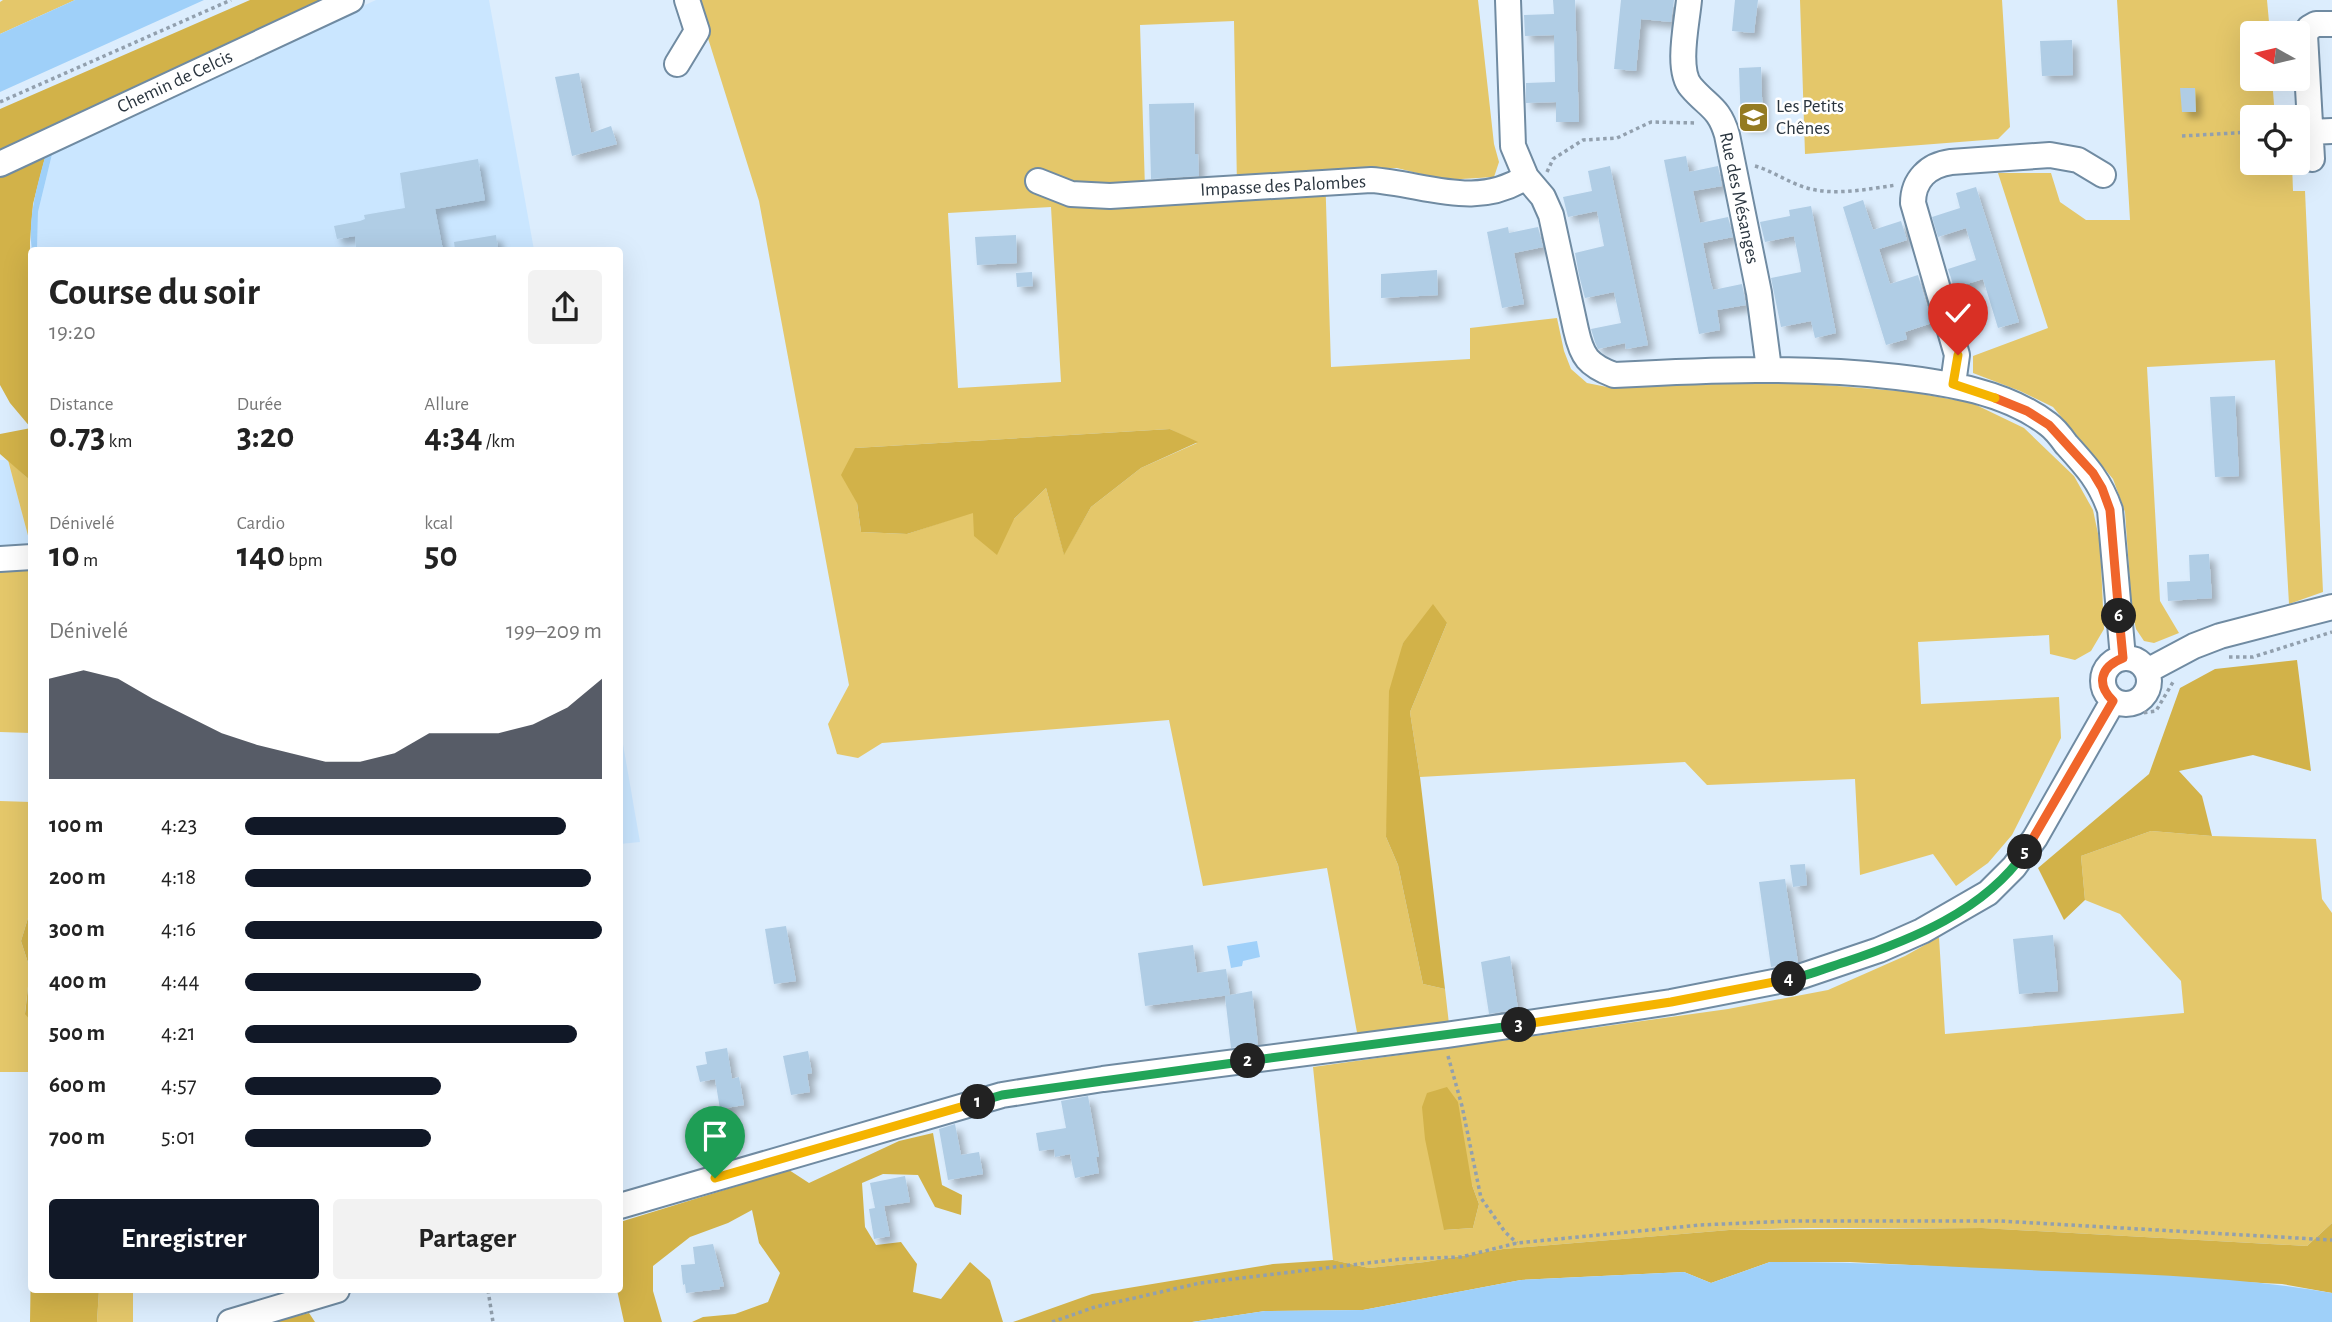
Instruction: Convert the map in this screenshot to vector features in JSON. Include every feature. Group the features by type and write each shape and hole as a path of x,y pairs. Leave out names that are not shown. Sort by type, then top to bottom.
{"street":[{"name":"Chemin de Celcis","path":"0,164 351,0"},
{"path":"677,64 697,31 687,0"},
{"path":"1508,0 1513,146 1551,215 1580,348 1587,361 1614,375 1769,369 1846,371 1953,384 2027,411 2049,425 2093,473 2102,488 2110,510 2123,658"},
{"name":"Rue des Mésanges","path":"1689,0 1683,70 1689,86 1718,111 1724,122 1759,293 1769,369"},
{"path":"2312,159 2321,131 2305,35 2308,28 2316,24 2332,24"},
{"path":"1953,384 1958,355 1913,204 1916,185 1923,175 1939,163 2050,155 2078,160 2103,175"},
{"name":"Impasse des Palombes","path":"1038,181 1071,194 1110,196 1371,180 1444,193 1490,192 1530,181"},
{"path":"0,559 28,557"},
{"path":"2147,671 2194,646 2220,636 2332,607"},
{"path":"2123,658 2137,661 2147,671 2148,689 2144,697 2125,702 2105,693 2102,682 2105,671 2112,662 2123,658"},
{"path":"623,1205 1002,1095 1671,1002 1799,977 1879,950 1923,931 1988,893 2014,867 2035,838 2125,702"},
{"path":"230,1322 327,1293"}],"path":[{"path":"0,102 231,0"},
{"path":"1530,181 1548,171 1553,159 1583,140 1617,138 1651,122 1724,122"},
{"path":"2182,136 2240,133"},
{"path":"1735,170 1753,165 1807,188 1847,191 1900,184 1916,185"},
{"path":"2221,657 2253,657 2332,632"},
{"path":"2125,702 2142,713 2156,711 2176,678"},
{"path":"1446,1035 1447,1051 1462,1106 1481,1198 1505,1232 1517,1243"},
{"path":"1052,1322 1095,1307 1200,1283 1401,1259 1461,1257 1517,1243 1700,1225 2000,1222 2332,1240"},
{"path":"489,1293 494,1322"}],"shaded area":[{"path":"75,0 0,34 0,2"},
{"path":"75,0 204,0 0,92 0,34"},
{"path":"250,0 339,0 0,155 0,109"},
{"path":"376,0 489,0 533,247 37,247 38,212 54,146"},
{"path":"696,0 1478,0 1494,144 1499,162 1494,177 1445,180 1397,168 1325,170 1331,367 1470,359 1470,328 1557,318 1571,369 1587,383 1612,388 1722,383 1812,384 1911,392 1972,403 2024,428 2074,476 2093,510 2100,543 2104,629 2091,651 2075,660 2050,654 2049,635 1918,642 1921,704 2059,697 2061,738 2012,835 1988,863 1956,886 1933,854 1860,875 1855,779 1707,785 1685,762 1420,777 1410,712 1447,623 1403,643 1386,837 1398,865 1423,984 1445,989 1449,1024 1358,1038 1327,868 1203,886 1169,720 882,743 858,758 837,754 828,724 849,685 759,201","holes":["1234,21 1237,186 1145,189 1140,25","1051,207 1061,382 958,388 948,213","1170,429 1197,443 1141,468 1091,507 1064,554 1046,488 1014,519 973,512 907,534 861,532 855,448"]},
{"path":"1800,0 2002,0 2010,127 1998,139 1805,154"},
{"path":"2117,0 2267,0 2269,21 2240,21 2240,91 2273,91 2274,105 2240,105 2240,175 2292,175 2293,191 2305,191 2323,592 2289,604 2275,360 2147,367 2160,601 2179,633 2154,643 2144,641 2136,629 2132,612 2125,512 2113,479 2053,407 1973,373 1973,356 2048,328 1998,173 2051,173 2060,202 2086,220 2130,220"},
{"path":"54,146 38,212 37,247 32,247 34,200 47,150"},
{"path":"47,150 33,204 30,242 28,424 10,403 0,385 0,174"},
{"path":"28,429 28,478 0,454 0,434"},
{"path":"1170,429 1198,442 1141,468 1091,507 1064,555 1046,488 1014,519 997,555 974,536 973,513 907,534 861,532 857,503 841,475 855,448"},
{"path":"0,460 8,460 28,536 28,548 0,555"},
{"path":"8,460 28,478 28,536"},
{"path":"0,555 28,555 28,733 0,732"},
{"path":"1433,604 1447,623 1410,712 1445,989 1423,984 1398,865 1386,837 1389,691 1403,643"},
{"path":"2297,660 2311,771 2253,755 2179,771 2202,796 2212,836 2151,831 2081,856 2085,900 2064,920 2038,868 2149,774 2180,688 2215,669"},
{"path":"623,744 640,842 623,844"},
{"path":"0,801 28,802 28,918 21,941 28,963 25,1013 28,1016 28,1072 0,1072"},
{"path":"2151,831 2316,839 2322,899 2332,913 2332,1223 2307,1246 1982,1228 1809,1228 1729,1230 1503,1249 1369,1268 1333,1260 1313,1067 1728,1009 1828,990 1905,956 1939,937 1945,1034 2184,1013 2181,981 2120,914 2085,900 2081,856","holes":["1472,1185 1479,1204 1473,1228 1445,1230"]},
{"path":"28,918 28,963 21,941"},
{"path":"1257,941 1260,957 1243,961 1242,966 1231,968 1227,946"},
{"path":"28,987 28,1018 25,1014"},
{"path":"1447,1087 1458,1102 1472,1185 1479,1204 1473,1228 1444,1230 1425,1139 1422,1107 1427,1093"},
{"path":"933,1133 942,1185 962,1195 961,1215 935,1207 918,1175 883,1174 862,1183 865,1227 876,1245 901,1242 917,1264 913,1292 941,1299 970,1262 990,1280 1003,1322 692,1322 703,1317 735,1314 768,1302 780,1273 759,1243 752,1210 728,1223 690,1237 653,1266 653,1291 662,1322 624,1322 618,1293 623,1293 623,1221 789,1170 809,1183 899,1141"},
{"path":"2332,1223 2332,1293 2282,1284 1850,1262 1770,1262 1711,1283 1684,1272 1521,1280 1363,1310 1265,1311 1192,1322 1013,1322 1092,1294 1273,1264 1333,1260 1369,1268 1503,1249 1729,1230 1982,1228 2307,1246"},
{"path":"1770,1262 2121,1273 2262,1283 2332,1293 2332,1322 1192,1322 1265,1311 1363,1310 1521,1280 1684,1272 1711,1283"},
{"path":"30,1293 99,1293 97,1322 30,1322"},
{"path":"99,1293 133,1293 133,1322 97,1322"},
{"path":"309,1313 315,1322 273,1322"}],"building":[{"path":"1553,0 1575,0 1579,122 1556,122 1556,102 1526,103 1526,83 1555,82 1554,35 1525,36 1524,15 1554,14"},
{"path":"1621,0 1674,0 1671,22 1641,19 1636,71 1614,69"},
{"path":"1735,0 1758,0 1754,33 1732,31"},
{"path":"2072,40 2073,75 2042,76 2040,41"},
{"path":"1761,67 1763,126 1741,126 1739,68"},
{"path":"579,73 591,133 611,126 617,144 572,156 555,77"},
{"path":"2180,88 2195,88 2196,112 2182,112"},
{"path":"1194,103 1195,154 1198,154 1199,176 1151,179 1149,104"},
{"path":"1686,156 1689,172 1718,166 1722,186 1693,191 1700,223 1728,217 1733,237 1703,243 1711,283 1713,290 1742,284 1746,305 1717,310 1720,330 1699,334 1664,160"},
{"path":"478,159 485,200 435,209 442,247 356,247 355,236 337,239 334,226 360,221 365,219 364,215 405,208 400,173"},
{"path":"1610,166 1648,345 1626,349 1625,343 1598,349 1591,329 1621,323 1614,292 1585,298 1579,275 1575,253 1604,246 1597,211 1568,217 1563,197 1592,191 1588,171"},
{"path":"1976,187 2019,322 1998,328 1983,279 1954,288 1948,269 1976,260 1966,228 1938,237 1932,217 1960,208 1956,193"},
{"path":"1863,200 1873,230 1901,221 1907,240 1879,249 1890,284 1918,275 1932,323 1905,332 1907,339 1886,345 1843,207"},
{"path":"1811,206 1836,333 1815,338 1811,321 1781,327 1771,278 1801,272 1800,265 1794,236 1765,242 1760,222 1790,216 1789,210"},
{"path":"1508,227 1509,233 1538,227 1543,247 1514,253 1524,304 1502,308 1487,232"},
{"path":"496,235 498,247 455,247 454,242"},
{"path":"1016,235 1017,263 977,265 975,237"},
{"path":"1437,270 1438,295 1381,298 1381,274"},
{"path":"1032,272 1033,286 1017,287 1016,273"},
{"path":"2235,396 2239,476 2215,477 2210,397"},
{"path":"2209,554 2212,598 2168,601 2167,582 2190,581 2189,555"},
{"path":"1805,864 1807,885 1793,887 1790,865"},
{"path":"1785,879 1798,962 1771,967 1759,882"},
{"path":"786,926 796,981 774,984 765,929"},
{"path":"2053,935 2058,991 2019,994 2013,939"},
{"path":"1193,945 1197,973 1226,969 1230,995 1145,1006 1138,953"},
{"path":"1510,956 1518,1009 1489,1014 1481,962"},
{"path":"1252,991 1258,1044 1231,1048 1225,996"},
{"path":"727,1048 732,1079 739,1077 744,1105 720,1109 715,1079 700,1082 696,1066 707,1064 705,1052"},
{"path":"808,1051 812,1073 807,1074 810,1092 791,1095 783,1056"},
{"path":"1088,1096 1099,1157 1096,1157 1099,1173 1075,1178 1070,1154 1055,1157 1054,1149 1039,1151 1036,1133 1066,1128 1061,1101"},
{"path":"955,1124 961,1155 979,1152 983,1174 948,1180 939,1129"},
{"path":"905,1176 910,1202 884,1206 890,1236 874,1239 869,1209 875,1208 870,1183"},
{"path":"713,1244 724,1286 719,1287 720,1289 686,1293 681,1265 695,1264 693,1247"}],"place":[{"name":"Les Petits Chênes","path":"1753,117"}],"route":[{"path":"715,1178 1002,1095 1671,1002 1799,977 1879,950 1923,931 1988,893 2014,867 2035,838 2099,728 2113,701 2105,693 2102,682 2105,671 2112,662 2123,658 2110,510 2102,488 2093,473 2049,425 2027,411 1953,384 1958,355"}]}
